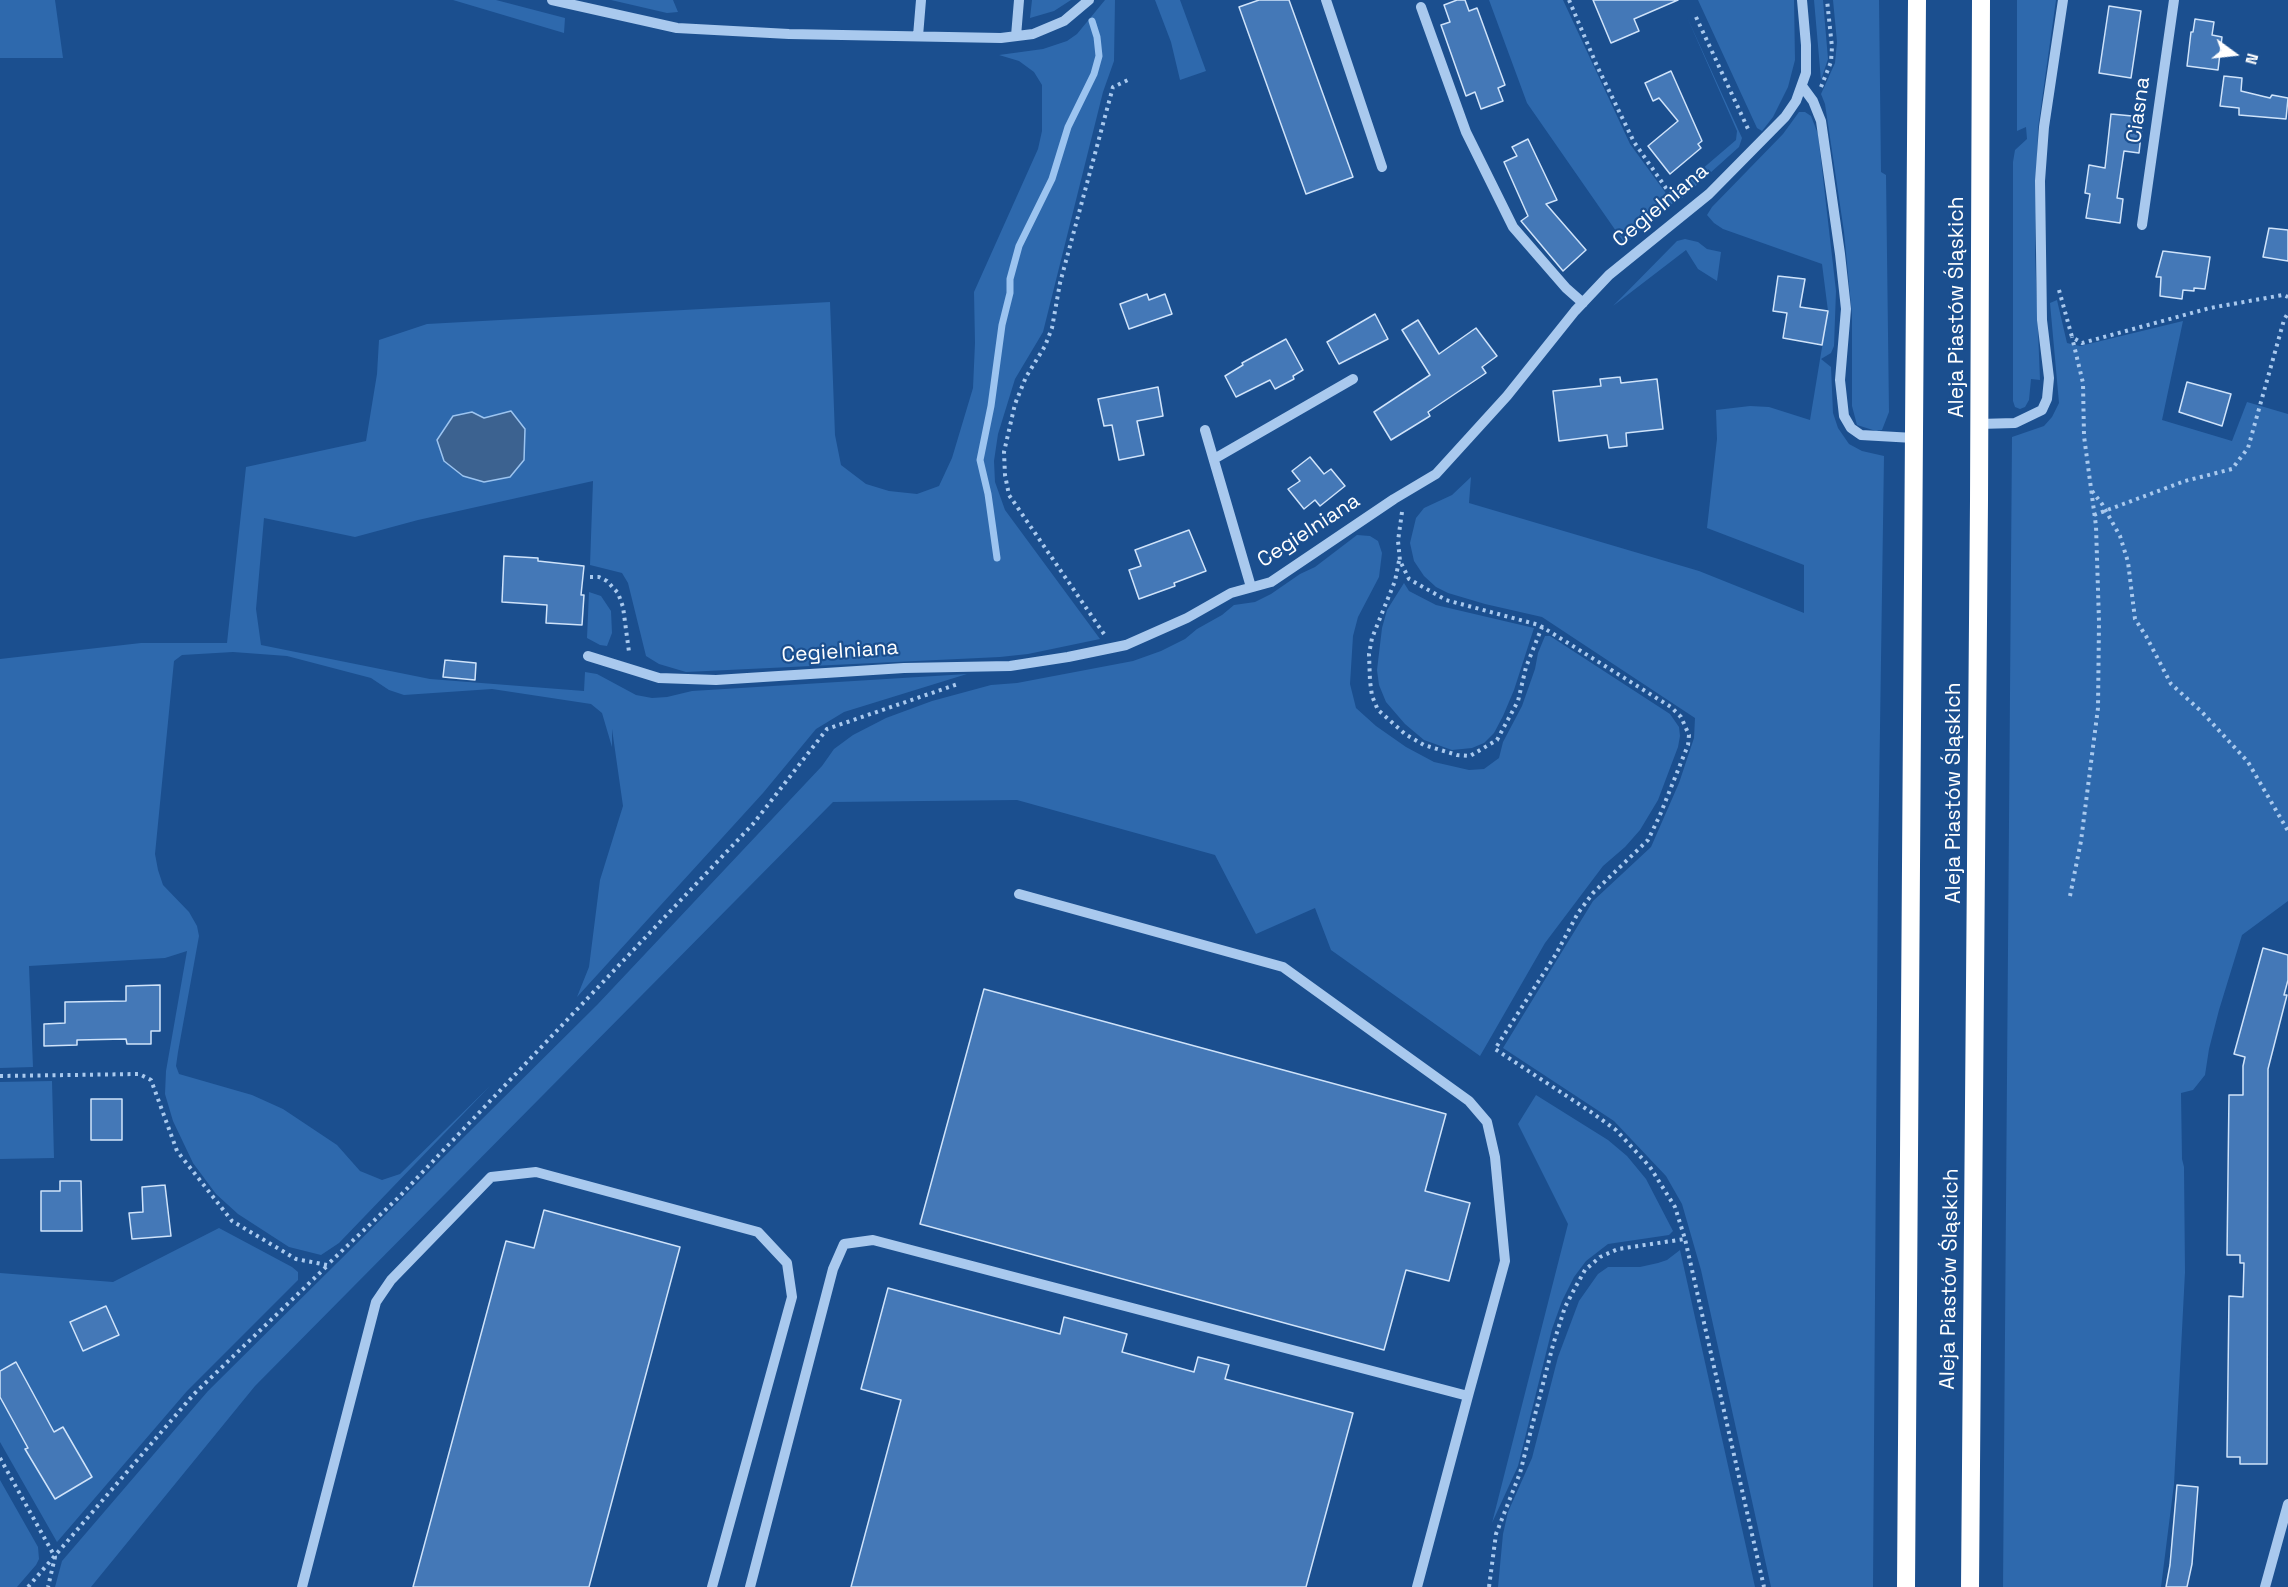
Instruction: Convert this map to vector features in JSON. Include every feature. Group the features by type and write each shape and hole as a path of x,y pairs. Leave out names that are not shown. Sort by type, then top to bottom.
{"highway":[{"name":"Aleja Piastów Śląskich","path":"1905,1587 1917,0"},
{"name":"Aleja Piastów Śląskich","path":"1970,1587 1981,0"}],"street":[{"path":"552,0 677,28 789,34 918,36 1033,34 1064,21 1089,0"},
{"path":"918,36 921,0"},
{"path":"1016,36 1019,0"},
{"path":"1326,0 1382,167"},
{"name":"Cegielniana","path":"588,656 659,678 716,680 904,668 1010,666 1126,645 1187,618 1231,593 1271,582 1436,474 1507,396 1609,274 1709,194 1785,117 1802,86 1806,73 1802,0"},
{"path":"1978,424 2015,423 2042,410 2047,399 2049,378 2042,320 2040,181 2044,128 2063,0"},
{"name":"Ciasna","path":"2142,225 2174,0"},
{"path":"1421,7 1466,132 1513,227 1566,288 1583,303"},
{"path":"1802,86 1813,101 1821,121 1846,309 1840,380 1844,416 1851,428 1862,435 1914,438"},
{"path":"1214,459 1353,379"},
{"path":"1205,430 1251,587"},
{"path":"1019,894 1283,967 1469,1101 1487,1122 1495,1157 1505,1261 1417,1587"},
{"path":"302,1587 376,1302 391,1280 491,1177 536,1172 758,1232 787,1263 792,1297 712,1587"},
{"path":"750,1587 833,1269 844,1245 873,1240 1468,1396"},
{"path":"2265,1587 2288,1504"}],"path":[{"path":"1569,0 1597,66 1634,142 1684,214"},
{"path":"1813,101 1831,62 1832,46 1827,0"},
{"path":"1696,17 1756,148"},
{"path":"1113,647 1009,495 1004,452 1015,404 1026,377 1045,346 1052,328 1060,283 1113,87 1128,80"},
{"path":"2040,255 2056,282 2063,301 2083,383 2084,435 2094,515 2099,622 2098,708 2081,842 2070,896"},
{"path":"2072,337 2082,342 2210,308 2283,295 2288,297"},
{"path":"2094,515 2185,481 2232,469 2248,448 2283,320 2288,312"},
{"path":"2091,490 2120,536 2128,562 2135,619 2171,684 2201,711 2248,762 2288,831"},
{"path":"1403,494 1398,541 1400,561 1395,581 1372,638 1369,654 1372,696 1378,710 1405,734 1424,745 1457,755 1470,756 1497,740 1518,700 1526,667 1542,627"},
{"path":"1400,561 1409,579 1446,600 1542,627 1671,707 1681,717 1689,735 1688,745 1648,840 1609,876 1588,900 1495,1049 1616,1131 1650,1167 1664,1186 1675,1208 1684,1239 1764,1587"},
{"path":"590,577 599,577 607,581 618,593 624,607 629,650 637,671"},
{"path":"28,1587 194,1394 399,1197 753,824 827,729 967,681"},
{"path":"0,1076 139,1074 152,1080 177,1151 232,1221 296,1259 327,1265"},
{"path":"1489,1587 1496,1534 1520,1473 1553,1345 1565,1307 1585,1270 1600,1257 1618,1249 1684,1239"},
{"path":"0,1458 55,1557 48,1587"}],"shaded area":[{"path":"0,0 55,0 63,58 0,58"},
{"path":"453,0 496,0 565,18 564,33"},
{"path":"611,0 673,0 678,12 667,13"},
{"path":"1032,0 1071,0 1054,11 1030,18"},
{"path":"1105,0 1115,0 1114,61 1103,92 1043,332 1015,379 998,434 994,461 995,482 1005,510 1100,639 1028,654 1000,657 686,672 659,664 646,656 628,583 622,573 590,565 593,481 418,520 355,537 264,518 256,609 261,645 430,679 584,691 585,672 597,674 636,695 652,698 692,691 967,674 844,712 816,729 763,793 577,997 589,967 600,880 623,806 612,729 612,747 602,713 591,704 492,689 404,695 389,690 371,678 287,656 233,652 182,655 174,661 155,854 163,885 189,912 197,926 199,936 178,1052 176,1066 179,1074 252,1095 283,1109 337,1145 360,1171 382,1180 400,1174 490,1086 339,1243 321,1255 289,1247 238,1214 216,1194 193,1163 173,1121 165,1094 166,1071 187,951 165,958 29,966 33,1067 0,1068 0,659 141,643 227,643 246,467 366,441 377,374 379,340 427,324 830,302 835,435 841,465 866,484 889,491 917,494 939,486 952,458 973,388 974,292 1038,149 1042,131 1042,85 1034,72 1019,61 999,55 1043,49 1067,41 1077,34"},
{"path":"1155,0 1180,0 1206,71 1180,80 1171,42"},
{"path":"1489,0 1563,0 1630,144 1673,203 1625,244 1527,103"},
{"path":"1698,0 1794,0 1795,60 1788,87 1773,117 1762,131 1757,128"},
{"path":"1814,0 1823,0 1828,59 1821,80"},
{"path":"1833,0 1879,0 1881,172 1886,175 1889,412 1882,430 1876,431 1857,425 1852,406 1852,315 1844,232 1825,104 1821,94 1835,63 1837,42"},
{"path":"2017,0 2056,0 2038,128 2035,255 2040,380 2031,379 2029,400 2025,407 2020,409 2015,407 2013,401 2013,162 2015,150 2027,139 2026,127 2017,131"},
{"path":"1687,17 1742,138 1739,147 1680,200 1673,194 1736,140 1737,131"},
{"path":"1799,112 1805,112 1811,116 1818,134 1836,291 1834,346 1831,353 1821,359 1831,367 1833,413 1838,428 1849,444 1862,451 1884,456 1878,864 1873,1587 1771,1587 1701,1270 1682,1204 1666,1176 1614,1121 1503,1048 1593,901 1651,847 1679,783 1694,738 1695,718 1542,617 1485,604 1436,587 1424,576 1414,561 1410,543 1416,518 1424,508 1452,495 1471,477 1469,503 1699,571 1804,613 1804,565 1707,528 1717,439 1716,410 1750,406 1769,407 1810,420 1828,311 1822,264 1723,229 1707,215 1712,207 1783,134"},
{"path":"1685,239 1698,242 1707,249 1721,252 1717,281 1698,269 1686,250 1613,306 1677,241"},
{"path":"2057,300 2067,343 2080,346 2183,321 2162,420 2232,441 2247,402 2288,414 2288,901 2242,935 2219,1010 2205,1075 2193,1090 2181,1093 2185,1272 2174,1484 2161,1587 2003,1587 2012,437 2044,426 2059,403 2050,303"},
{"path":"511,411 525,429 524,460 510,477 484,482 463,476 444,461 437,440 453,416 472,412 484,418"},
{"path":"1357,535 1370,536 1378,541 1382,553 1379,577 1358,617 1353,636 1350,684 1356,708 1376,726 1406,747 1434,762 1469,770 1484,769 1499,758 1503,742 1522,706 1545,636 1550,636 1670,714 1679,727 1678,747 1658,800 1640,830 1603,866 1545,943 1480,1056 1331,950 1315,908 1256,934 1215,855 1017,800 833,802 255,1386 91,1587 55,1587 62,1561 208,1391 597,1005 822,766 834,749 853,735 886,718 932,701 991,685 1017,683 1133,661 1161,651 1185,639 1234,605 1255,602 1271,594 1300,574 1315,567"},
{"path":"1404,583 1409,591 1436,605 1534,628 1503,716 1494,733 1484,743 1472,748 1452,750 1424,740 1405,724 1386,702 1379,685 1377,670 1382,628 1387,610"},
{"path":"589,592 601,596 611,611 612,633 607,646 587,638"},
{"path":"52,1081 54,1158 0,1159 0,1082"},
{"path":"1536,1095 1608,1140 1627,1156 1646,1179 1673,1231 1669,1235 1608,1244 1586,1261 1574,1277 1552,1329 1518,1466 1492,1523 1568,1224 1518,1124"},
{"path":"219,1228 292,1267 298,1272 298,1280 187,1391 57,1542 0,1442 0,1273 113,1282"},
{"path":"1680,1250 1755,1587 1498,1587 1503,1534 1508,1512 1532,1458 1558,1357 1579,1301 1598,1274 1608,1267 1640,1267 1658,1263 1667,1260"},
{"path":"0,1480 38,1547 39,1559 36,1565 17,1587 0,1587"}],"building":[{"path":"1259,0 1289,0 1353,177 1306,194 1239,7"},
{"path":"1457,0 1465,0 1469,11 1477,8 1505,85 1498,88 1503,101 1481,109 1475,92 1466,96 1441,25 1450,22 1444,5"},
{"path":"1593,0 1678,0 1634,19 1639,31 1611,43"},
{"path":"2109,6 2141,11 2131,78 2099,73"},
{"path":"2195,19 2214,22 2212,35 2222,37 2218,70 2187,66"},
{"path":"1671,71 1702,141 1698,144 1701,148 1670,174 1648,146 1678,121 1659,98 1653,101 1645,83"},
{"path":"2224,76 2242,78 2241,91 2270,98 2272,95 2288,98 2286,119 2239,115 2239,108 2220,106"},
{"path":"2111,114 2143,117 2139,153 2124,151 2117,198 2123,199 2120,223 2086,218 2090,194 2085,193 2089,165 2105,168"},
{"path":"1528,139 1557,200 1546,204 1586,250 1563,271 1521,221 1528,216 1504,162 1517,156 1512,147"},
{"path":"2269,228 2288,230 2288,261 2263,257"},
{"path":"2163,251 2210,257 2205,289 2183,290 2182,299 2160,296 2161,277 2156,277"},
{"path":"1778,276 1805,279 1800,307 1828,311 1822,345 1783,338 1787,313 1773,311"},
{"path":"1147,294 1149,300 1165,294 1172,314 1129,329 1120,304"},
{"path":"1375,314 1388,339 1339,364 1327,342"},
{"path":"1418,320 1439,354 1476,328 1497,356 1482,367 1486,373 1428,412 1430,416 1391,440 1374,412 1430,375 1402,330"},
{"path":"1286,339 1303,370 1293,376 1294,379 1275,389 1270,380 1236,397 1225,376 1243,365 1242,363"},
{"path":"1620,377 1621,383 1657,379 1663,429 1626,433 1627,446 1609,448 1607,435 1559,441 1553,391 1601,386 1600,379"},
{"path":"2187,382 2231,394 2222,426 2179,412"},
{"path":"1158,387 1163,416 1137,421 1144,455 1119,460 1112,425 1104,426 1098,399"},
{"path":"1310,457 1324,474 1331,469 1345,486 1320,506 1315,500 1304,509 1288,489 1300,481 1292,471"},
{"path":"1189,530 1206,571 1174,583 1175,586 1139,599 1129,570 1141,566 1135,550"},
{"path":"504,556 538,558 538,561 584,566 581,595 584,595 582,625 546,623 547,605 502,602"},
{"path":"445,660 476,663 475,680 443,677"},
{"path":"2263,948 2288,955 2288,980 2284,995 2287,995 2268,1069 2267,1464 2240,1464 2240,1457 2227,1457 2229,1296 2243,1297 2244,1263 2240,1263 2240,1255 2227,1255 2229,1095 2243,1095 2245,1057 2234,1054"},
{"path":"160,985 160,1031 151,1031 151,1044 127,1044 126,1039 77,1040 77,1045 44,1046 44,1024 65,1023 65,1002 126,1001 126,986"},
{"path":"984,989 1446,1114 1425,1191 1470,1203 1449,1281 1406,1270 1384,1350 920,1224"},
{"path":"91,1099 122,1099 122,1140 91,1140"},
{"path":"60,1181 81,1181 82,1231 41,1231 41,1191 60,1191"},
{"path":"165,1185 171,1236 132,1239 129,1213 143,1212 142,1187"},
{"path":"544,1210 680,1247 589,1587 413,1587 506,1241 534,1248"},
{"path":"888,1288 1060,1334 1064,1317 1127,1334 1122,1352 1194,1372 1198,1357 1229,1365 1225,1379 1353,1413 1306,1587 851,1587 901,1400 861,1389"},
{"path":"106,1306 119,1335 83,1351 70,1322"},
{"path":"16,1362 54,1432 63,1427 92,1477 55,1499 25,1449 28,1448 0,1397 0,1371"},
{"path":"2177,1485 2198,1487 2192,1564 2187,1587 2166,1587 2170,1565"}],"waterway":[{"path":"997,558 988,494 980,460 991,406 1002,325 1010,293 1010,279 1019,246 1052,179 1068,127 1094,74 1099,56 1092,21"}]}
